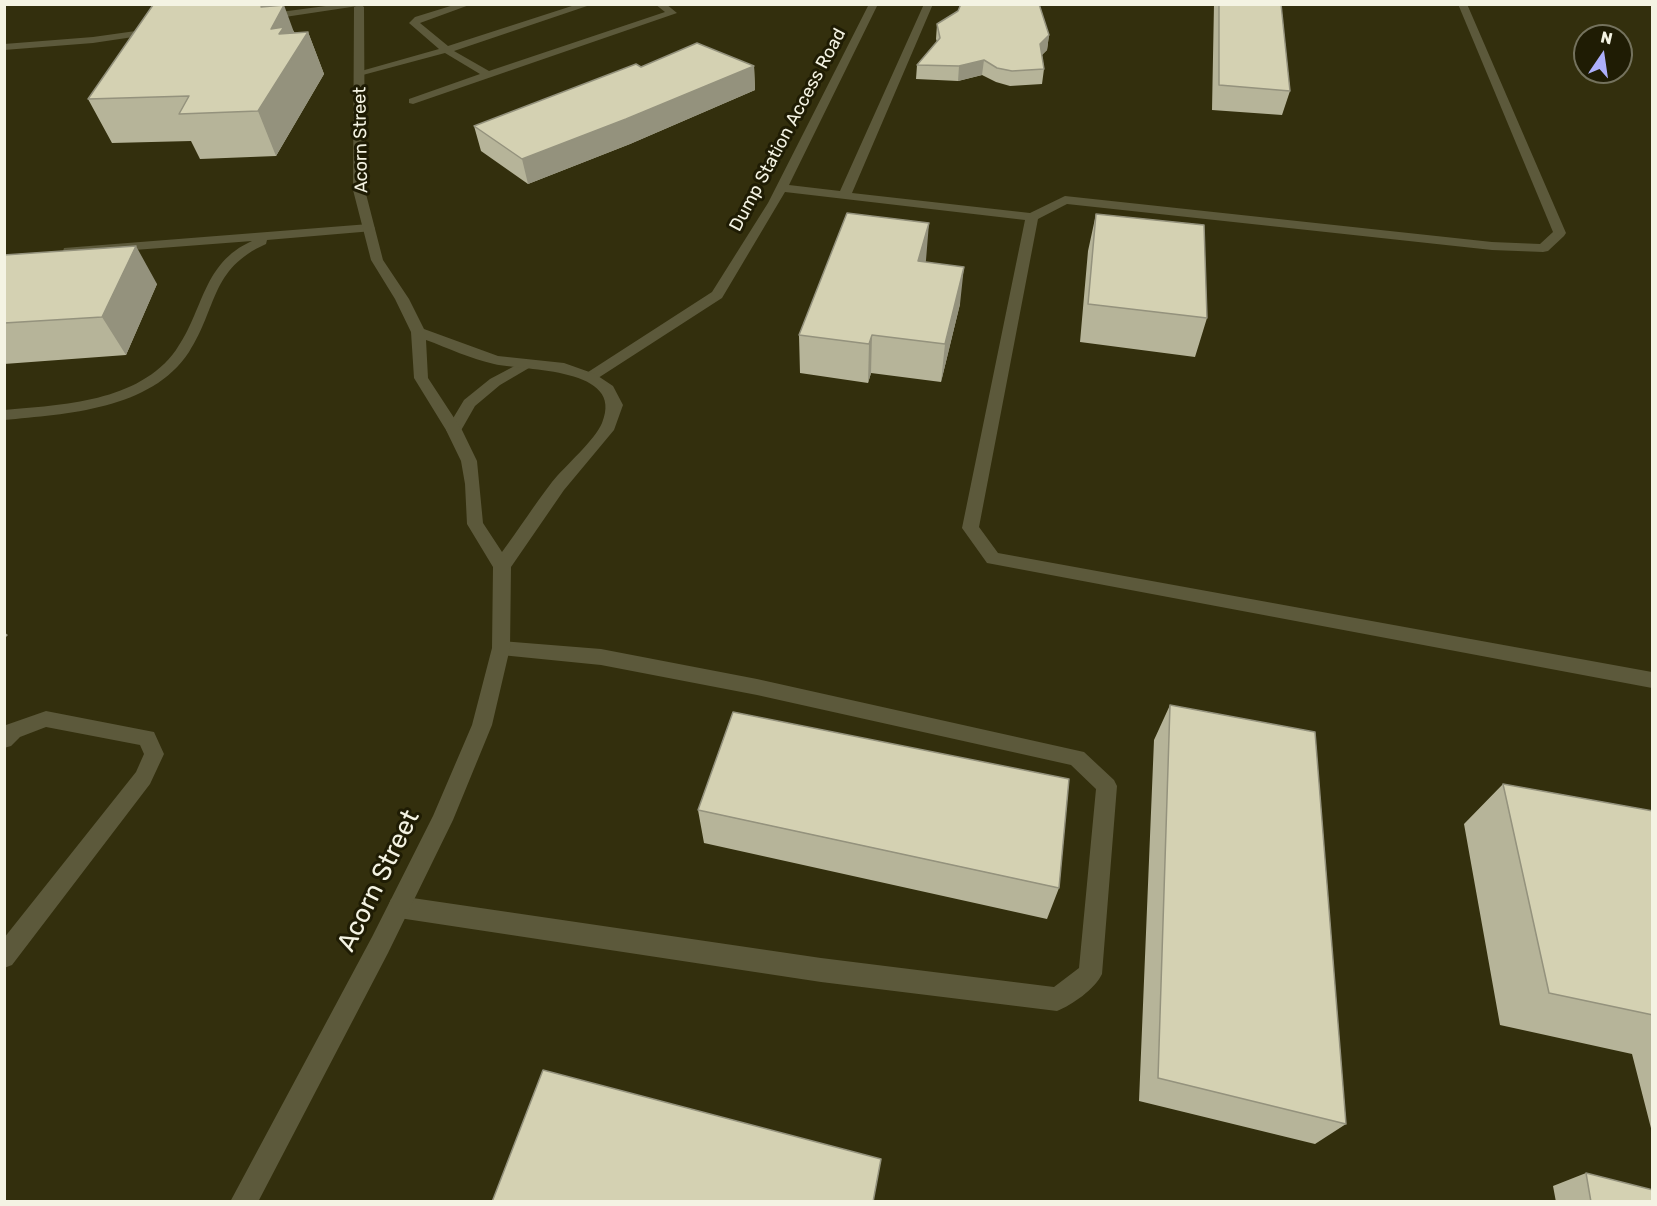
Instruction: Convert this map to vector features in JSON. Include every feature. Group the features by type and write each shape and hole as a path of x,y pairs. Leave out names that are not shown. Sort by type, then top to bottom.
{"street":[{"path":"468,4 418,19 414,23 446,50 488,75"},
{"path":"359,73 446,50 589,4"},
{"path":"413,101 672,13 659,4"},
{"name":"Dump Station Access Road","path":"590,377 717,296 781,188 874,4"},
{"path":"844,196 929,4"},
{"path":"781,188 1032,217 1065,200 1492,246 1543,248 1560,233 1462,4"},
{"path":"252,19 363,6"},
{"name":"Acorn Street","path":"243,1202 399,907 442,820 482,725 501,648 502,566 475,524 473,484 469,461 454,430 420,378 418,332 402,299 377,260 359,190 359,73 363,6"},
{"path":"4,47 93,40 173,29"},
{"path":"1032,217 970,528 993,558 1653,680"},
{"path":"52,252 369,228"},
{"path":"4,415 99,403 124,396 147,383 170,366 183,349 223,266 248,245 284,235"},
{"path":"418,332 495,360 564,368 590,377 608,389 615,405 609,426 558,486 502,566"},
{"path":"454,430 470,403 495,382 524,365"},
{"path":"399,907 821,970 1057,999 1089,974 1107,786 1077,758 757,687 601,657 501,648"},
{"path":"4,740 13,731 46,719 147,738 154,754 143,778 4,957"}],"shaded area":[{"path":"5,5 1652,5 1652,1201 5,1202"}],"building":[{"path":"263,4 261,7 284,5 271,29 284,27 279,34 308,32 258,111 179,114 189,96 88,99 153,5"},
{"path":"961,4 1039,4 1049,35 1040,44 1044,69 1012,71 997,68 984,60 959,66 917,65 940,38 937,24 958,11"},
{"path":"1219,4 1281,4 1290,91 1219,85"},
{"path":"697,43 754,66 522,159 474,126 636,64 641,67"},
{"path":"847,213 929,223 918,261 964,267 945,344 872,335 869,344 799,335"},
{"path":"1096,214 1204,225 1207,318 1088,304"},
{"path":"136,246 102,317 4,323 4,255"},
{"path":"1170,705 1315,732 1346,1124 1158,1078"},
{"path":"733,712 1069,779 1059,888 698,810"},
{"path":"1503,784 1653,811 1653,1015 1549,993"},
{"path":"543,1070 881,1159 873,1202 492,1202"},
{"path":"1586,1173 1653,1190 1653,1202 1591,1202"}]}
